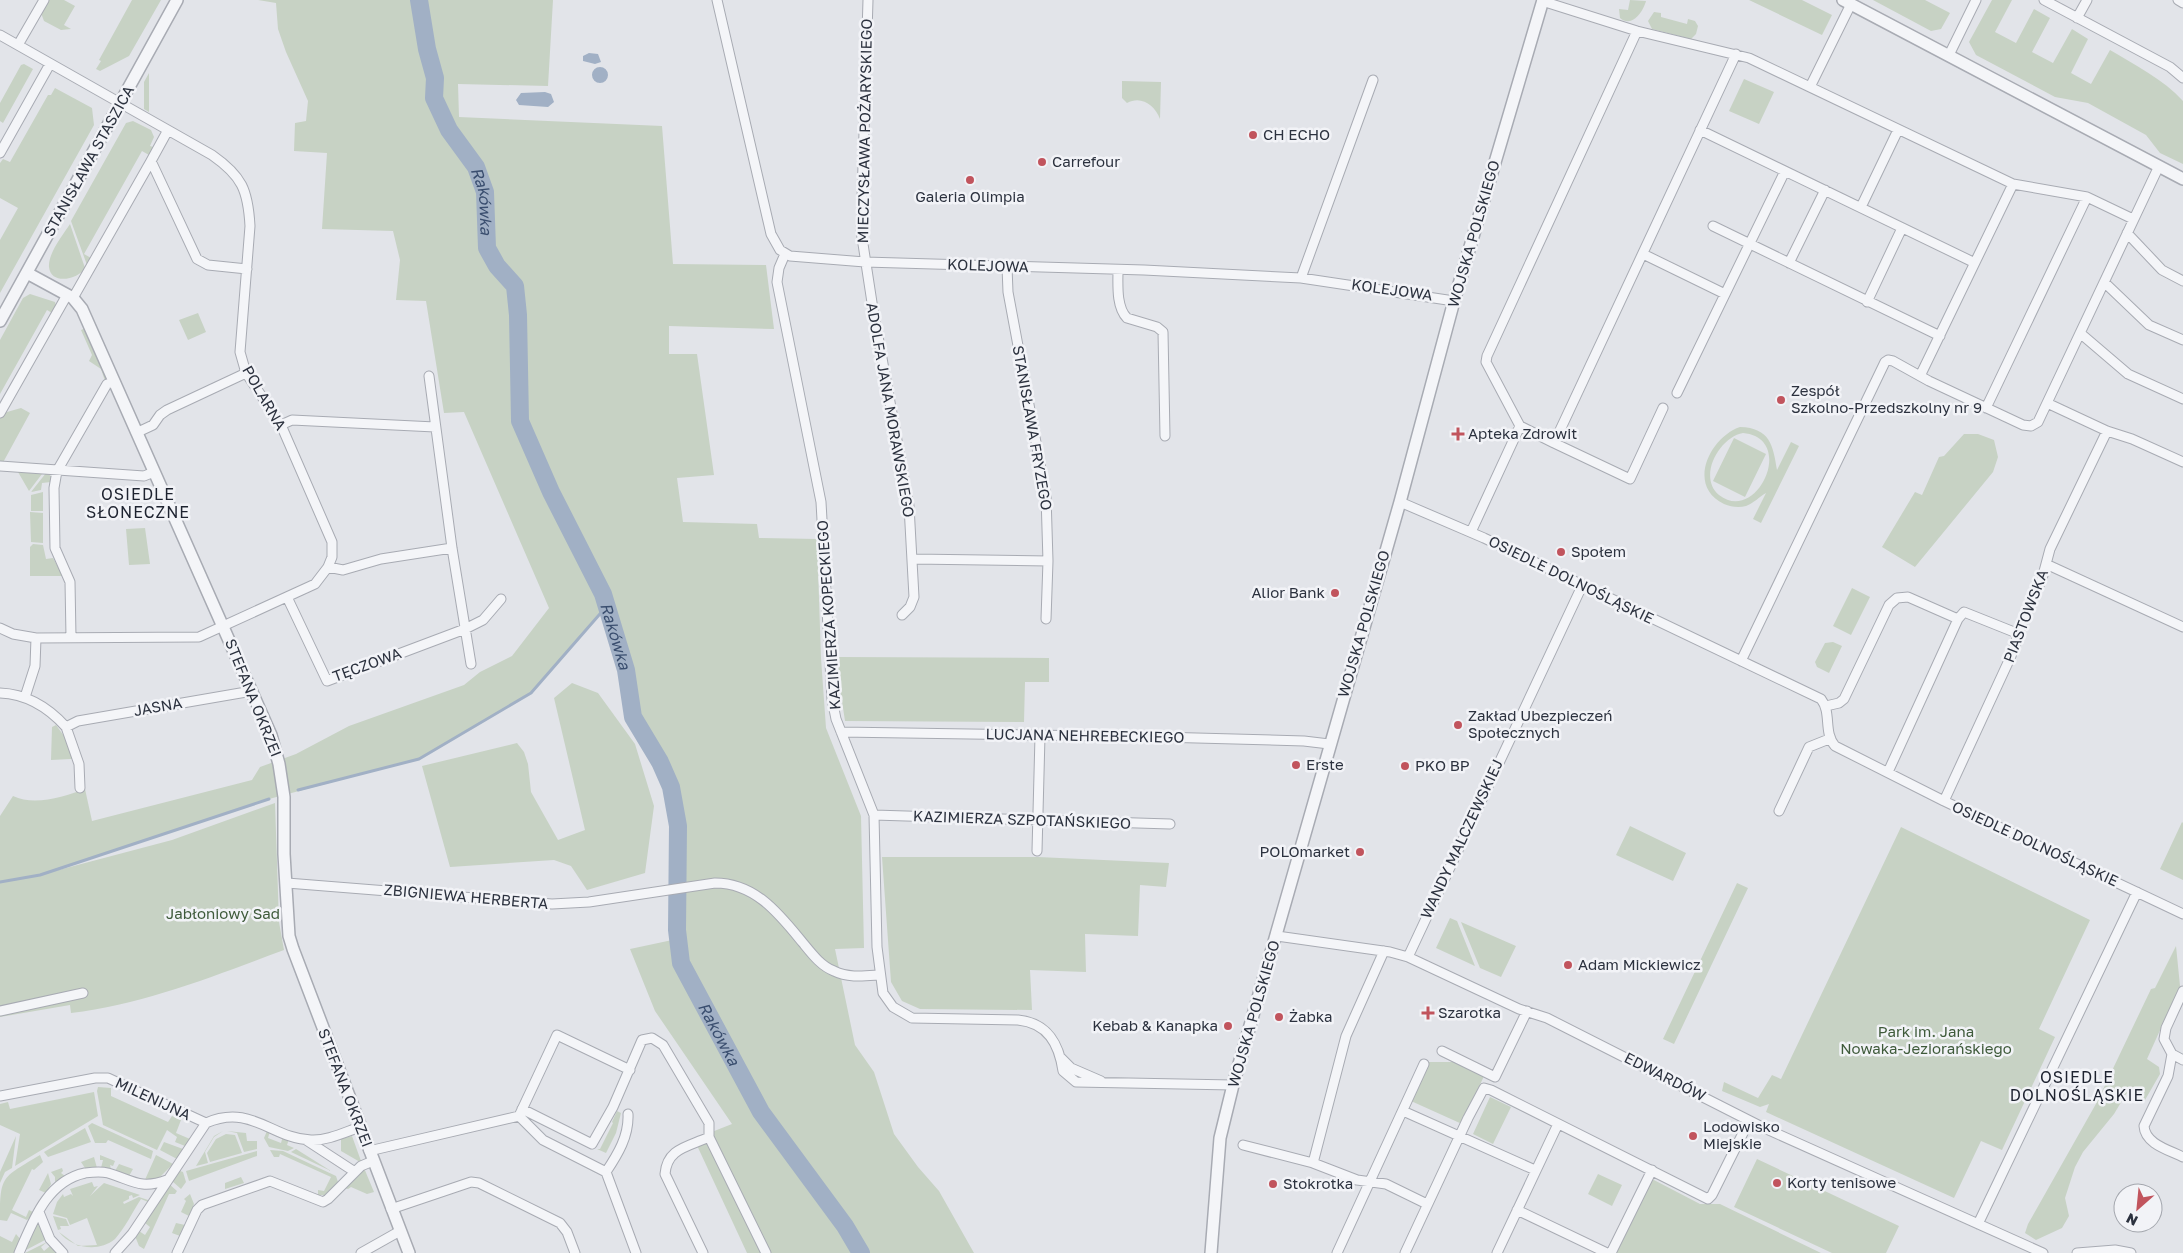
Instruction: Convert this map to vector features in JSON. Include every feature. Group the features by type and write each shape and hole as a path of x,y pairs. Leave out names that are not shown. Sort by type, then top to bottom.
{"street":[{"path":"18,45 44,0"},
{"name":"STANISŁAWA STASZICA","path":"0,321 177,0"},
{"path":"717,0 771,234 780,250 785,254"},
{"name":"MIECZYSŁAWA POŻARYSKIEGO","path":"865,262 861,230 868,0"},
{"path":"1949,55 1976,0"},
{"path":"2044,0 2170,67 2183,78"},
{"path":"2077,18 2087,0"},
{"path":"2178,0 2183,3"},
{"path":"1543,1 1637,31 1736,54 1810,87 2013,184 2088,197 2133,219"},
{"name":"WOJSKA POLSKIEGO","path":"1211,1253 1220,1138 1233,1085 1277,936 1329,744 1400,502 1454,300 1543,1"},
{"path":"1810,87 1847,2 2183,179"},
{"path":"1637,31 1487,356 1486,362 1520,426 1630,479 1663,408"},
{"name":"POLARNA","path":"0,35 212,155 231,168 240,181 249,206 247,269 240,352 246,373 281,425 332,542 332,557 328,567"},
{"path":"1554,442 1736,54"},
{"path":"0,153 50,64"},
{"path":"1301,278 1373,80"},
{"path":"0,413 168,130"},
{"path":"1700,130 1973,262"},
{"path":"1861,207 1898,130"},
{"path":"151,161 198,259 208,265 247,269"},
{"path":"1741,661 1885,362 1888,360 1893,361 1921,374 1929,381 2023,425 2031,426 2038,422 2159,166"},
{"path":"1677,393 1785,171"},
{"path":"1921,374 1973,262 2013,184"},
{"path":"1789,263 1825,190"},
{"path":"1986,408 2088,197"},
{"path":"1713,226 1940,336"},
{"path":"1868,302 1902,228"},
{"path":"2127,233 2162,270 2183,281"},
{"name":"KOLEJOWA","path":"785,254 802,259 865,262 1301,278 1454,300"},
{"name":"KAZIMIERZA KOPECKIEGO","path":"785,254 779,268 777,282 821,502 833,710 874,815 879,975 883,993 889,1002 905,1015 921,1019 1027,1021 1040,1026 1053,1038 1061,1058 1071,1068 1104,1082 1233,1085"},
{"path":"1643,254 1725,294"},
{"name":"ADOLFA JANA MORAWSKIEGO","path":"865,262 909,506 914,560 912,602 902,615"},
{"name":"STANISŁAWA FRYZEGO","path":"1007,267 1008,292 1046,496 1048,561 1046,619"},
{"path":"1118,270 1120,308 1123,314 1126,318 1157,327 1163,332 1165,436"},
{"name":"STEFANA OKRZEI","path":"27,273 70,297 82,309 271,735 280,764 284,798 286,883 290,936 297,963 409,1253"},
{"path":"2104,282 2149,325 2183,340"},
{"path":"2080,333 2128,374 2183,399"},
{"path":"138,432 153,425 160,415 167,410 246,373"},
{"path":"429,376 452,548 471,664"},
{"path":"71,637 70,582 55,548 54,488 57,471 107,384 115,382"},
{"path":"2047,403 2107,432 2132,439 2183,462"},
{"path":"281,425 292,420 435,427"},
{"path":"1471,532 1520,426"},
{"name":"PIASTOWSKA","path":"1944,801 2011,656 2050,549 2107,432"},
{"path":"0,466 144,476 154,472"},
{"name":"OSIEDLE DOLNOŚLĄSKIE","path":"1400,502 1471,532 1741,661 1821,700 1826,706"},
{"path":"0,628 13,634 36,638 199,637 315,584 328,567 344,570 381,559 452,548"},
{"path":"914,560 1048,561"},
{"path":"2046,564 2183,627"},
{"name":"WANDY MALCZEWSKIEJ","path":"1408,957 1582,586"},
{"name":"TĘCZOWA","path":"287,597 327,680 465,629 483,620 501,599"},
{"path":"1779,811 1809,747 1829,739 1826,706 1839,703 1844,699 1889,605 1897,598 1908,597 1958,619"},
{"path":"1888,772 1958,619 1964,612 2019,634"},
{"path":"25,696 35,666 36,638"},
{"name":"JASNA","path":"66,727 78,721 252,691"},
{"path":"0,693 25,696 48,709 66,727 80,764 80,788"},
{"name":"LUCJANA NEHREBECKIEGO","path":"841,732 1205,738 1304,741 1329,744"},
{"path":"1037,851 1040,736"},
{"name":"OSIEDLE DOLNOŚLĄSKIE","path":"1829,739 1835,746 1944,801 2183,914"},
{"name":"KAZIMIERZA SZPOTAŃSKIEGO","path":"874,815 1170,824"},
{"name":"ZBIGNIEWA HERBERTA","path":"286,883 552,904 589,902 719,883 745,889 764,900 775,910 815,957 829,969 848,976 879,975"},
{"path":"1978,1224 2137,892"},
{"name":"EDWARDÓW","path":"1277,936 1384,951 1408,957 1527,1011 1547,1018 1749,1121 2043,1253"},
{"path":"1313,1163 1346,1036 1384,951"},
{"path":"2183,991 2164,1034 2166,1046 2172,1054 2183,1060"},
{"path":"0,1012 83,993"},
{"path":"1442,1050 1495,1077 1527,1011"},
{"path":"521,1112 557,1035 630,1070"},
{"path":"177,1253 197,1210 202,1205 270,1181 323,1202 371,1156 521,1112 592,1144 630,1070 638,1045 642,1040 652,1038 663,1045 709,1123 709,1137 766,1253"},
{"path":"2172,1054 2168,1076 2144,1126 2144,1134 2149,1140 2183,1157"},
{"path":"1337,1253 1424,1064"},
{"name":"MILENIJNA","path":"0,1096 95,1078 108,1078 206,1123 218,1118 253,1120 306,1140 318,1140 360,1127"},
{"path":"1406,1253 1481,1092 1487,1088 1708,1199 1712,1195 1749,1121"},
{"path":"1403,1111 1535,1170"},
{"path":"521,1112 543,1140 606,1172 636,1253"},
{"path":"606,1172 624,1141 628,1125 628,1114"},
{"path":"115,1253 132,1234 206,1123"},
{"path":"1497,1253 1558,1124"},
{"path":"703,1253 666,1174 666,1162 672,1154 709,1137"},
{"path":"306,1140 355,1172"},
{"path":"1243,1145 1313,1163 1357,1180 1386,1184 1428,1204"},
{"path":"1611,1253 1652,1170"},
{"path":"19,1253 54,1187 82,1174 97,1171 106,1172 147,1186 167,1180"},
{"path":"392,1208 471,1182 479,1183 560,1223 567,1232 574,1253"},
{"path":"1517,1210 1607,1253"},
{"path":"40,1212 50,1239 63,1253"},
{"path":"361,1253 400,1231"},
{"path":"2077,1253 2115,1250 2131,1253"}],"green space":[{"path":"49,0 64,0 75,6 64,25 71,29 61,30 44,21 41,13"},
{"path":"132,0 161,0 129,56 100,71 96,69 101,61 99,60"},
{"name":"Jabłoniowy Sad","path":"258,0 553,0 548,86 458,84 459,117 662,126 673,264 766,265 774,329 669,326 669,354 697,354 714,475 677,478 683,522 757,524 759,538 817,539 821,658 826,728 861,816 864,948 835,949 855,1045 874,1072 894,1134 918,1167 939,1191 974,1253 747,1253 694,1139 732,1124 655,1011 630,949 677,939 678,826 671,787 660,762 633,717 626,670 606,608 531,693 419,759 269,799 51,872 172,840 275,803 279,922 284,950 179,988 126,1003 71,1013 70,1005 0,1017 0,816 13,796 21,799 39,800 68,795 85,789 92,821 252,780 260,767 296,754 349,726 464,685 480,672 512,656 549,608 464,412 444,413 426,301 396,300 400,260 393,231 322,229 327,153 294,151 295,123 306,121 308,101 278,29 276,3"},
{"path":"1630,0 1646,1 1640,14 1633,20 1624,21 1620,18 1619,9 1628,10"},
{"path":"1749,0 1802,0 1832,15 1822,35"},
{"path":"1873,0 1925,0 1950,13 1941,29 1931,31"},
{"path":"1992,0 2012,0 1995,32 2016,43 2034,9 2050,18 2032,52 2053,63 2072,29 2088,39 2071,73 2091,84 2110,50 2167,86 2183,101 2183,164 2160,153 2146,135 2088,103 2055,97 1976,55 1969,42"},
{"path":"1654,12 1661,13 1661,17 1687,24 1688,19 1695,21 1698,26 1696,34 1691,39 1652,29 1648,21"},
{"path":"24,64 33,69 3,123 0,121 0,103 21,65"},
{"path":"149,73 149,112 144,109 144,82"},
{"path":"1744,79 1774,92 1759,124 1729,111"},
{"path":"1122,81 1161,82 1160,119 1155,109 1147,103 1137,100 1127,103 1122,98"},
{"path":"55,88 92,108 94,125 0,293 0,240 18,208 0,198 0,163 3,159 10,162 48,95 51,95"},
{"path":"133,121 151,130 154,137 150,146 153,147 149,155 142,151 84,254 91,258 87,265 71,221 126,123"},
{"path":"70,224 85,268 72,278 60,279 51,273 49,262 56,244"},
{"path":"30,294 55,302 56,306 52,313 47,310 0,394 0,340 23,298"},
{"path":"198,313 206,332 188,340 179,320"},
{"path":"86,328 111,381 105,381 101,369 89,361 92,355 81,330"},
{"path":"21,408 30,413 0,468 0,414"},
{"path":"1740,427 1750,428 1764,434 1774,453 1777,470 1791,442 1799,446 1761,523 1753,519 1766,493 1749,505 1735,507 1724,504 1713,496 1706,486 1704,474 1706,463 1712,451 1729,432","holes":["1743,433 1759,438 1767,449 1769,463 1765,477 1758,490 1746,499 1733,501 1719,495 1713,487 1710,478 1714,458 1719,449 1734,436"]},
{"path":"1964,434 1978,434 1994,440 1998,457 1993,472 1915,567 1882,547 1915,492 1922,495 1939,457 1944,456"},
{"path":"1734,438 1766,454 1745,497 1713,481"},
{"path":"18,472 42,474 29,491"},
{"path":"46,473 51,476 51,482 42,483 41,490 31,492"},
{"path":"43,492 43,511 31,511 31,495"},
{"path":"30,512 43,513 43,543 31,542"},
{"path":"145,528 150,564 129,565 126,529"},
{"path":"33,544 43,545 46,559 53,558 63,576 30,576 30,547"},
{"path":"1852,588 1870,597 1851,635 1833,626"},
{"path":"1833,642 1842,646 1829,673 1817,667 1815,662 1825,643"},
{"path":"838,657 1049,658 1049,682 1025,682 1024,722 845,721"},
{"path":"572,683 598,693 635,744 654,806 645,873 587,890 571,866 554,860 450,867 422,766 517,743 524,752 528,764 531,792 558,840 585,830 554,698"},
{"path":"56,725 64,736 73,758 71,759 51,760 52,727"},
{"path":"2183,823 2183,880 2160,869"},
{"path":"1630,826 1686,853 1673,881 1616,855"},
{"name":"Park im. Jana Nowaka-Jeziorańskiego","path":"1901,827 2090,920 2039,1029 2055,1037 2002,1150 1981,1141 1954,1198 1766,1112 1769,1104 1760,1107 1722,1091 1724,1082 1758,1098 1772,1075 1781,1079"},
{"path":"882,857 1038,857 1169,863 1166,887 1140,885 1138,936 1085,934 1086,972 1030,970 1032,1010 920,1009 902,1001 891,982"},
{"path":"1737,883 1748,888 1674,1044 1663,1039"},
{"path":"1450,918 1457,921 1475,966 1436,948"},
{"path":"1461,922 1516,946 1501,977 1480,968"},
{"path":"2176,946 2180,986 2147,1059 2159,1067 2160,1074 2145,1100 2126,1094 2114,1114 2083,1152 2075,1167 2065,1198 2069,1216 2062,1228 2036,1240 2025,1233 2028,1224 2097,1102 2151,989 2155,988"},
{"path":"1429,1062 1454,1062 1484,1076 1462,1124 1411,1101"},
{"path":"98,1087 111,1088 111,1096 168,1122 172,1116 181,1120 176,1133 190,1139 185,1146 175,1142 177,1137 167,1130 157,1150 103,1125 97,1091"},
{"path":"94,1092 98,1116 15,1166 20,1134 0,1125 0,1104 8,1102 10,1109"},
{"path":"1490,1097 1511,1107 1493,1144 1473,1134"},
{"path":"617,1111 621,1113 616,1133 606,1153 597,1149 600,1149"},
{"path":"92,1123 153,1151 151,1159 108,1140 106,1143 95,1143 88,1126"},
{"path":"85,1128 91,1142 48,1157 44,1152"},
{"path":"223,1131 214,1137 205,1152 208,1163 196,1166 214,1136"},
{"path":"227,1131 246,1133 247,1141 257,1141 257,1149 244,1152 237,1133"},
{"path":"267,1131 270,1131 268,1138 281,1143 283,1136 289,1139 287,1145 294,1148 288,1151 269,1147 264,1138"},
{"path":"226,1134 235,1135 242,1153 210,1162 207,1153 216,1139"},
{"path":"16,1136 12,1168 5,1172 0,1183 0,1172"},
{"path":"352,1136 360,1162 341,1151 341,1139"},
{"path":"164,1142 183,1149 177,1159 160,1150"},
{"path":"296,1149 331,1171 291,1152"},
{"path":"270,1150 283,1151 336,1176 338,1182 325,1195 318,1195 318,1190 324,1191 331,1177 280,1154 279,1157 274,1157"},
{"path":"257,1151 257,1156 189,1181 186,1171"},
{"path":"40,1155 43,1162 34,1170 32,1169 12,1210 26,1217 29,1210 35,1213 27,1220 11,1213 7,1221 0,1220 1,1194 6,1179"},
{"path":"100,1155 115,1161 113,1166 110,1165 111,1169 101,1168 103,1160 100,1160"},
{"path":"156,1155 173,1164 156,1181 144,1182"},
{"path":"94,1157 97,1168 83,1170 85,1168 81,1162"},
{"name":"Korty tenisowe","path":"1757,1159 1899,1226 1886,1253 1832,1253 1734,1207"},
{"path":"119,1164 133,1169 129,1176 115,1171"},
{"path":"62,1168 63,1171 61,1173 65,1176 55,1182 55,1177 51,1172"},
{"path":"364,1168 374,1192 367,1194 351,1187 348,1189 344,1188"},
{"path":"180,1171 183,1172 186,1182 181,1189 172,1181"},
{"path":"48,1173 51,1184 46,1193 39,1190"},
{"path":"1598,1174 1622,1185 1612,1206 1588,1194"},
{"path":"241,1177 244,1183 225,1189 225,1183"},
{"path":"1652,1179 1700,1204 1720,1204 1821,1253 1616,1253"},
{"path":"92,1182 94,1187 98,1186 90,1196 104,1183 140,1195 133,1198 132,1195 129,1196 129,1199 123,1202 124,1204 139,1197 151,1201 148,1202 141,1199 126,1225 115,1239 101,1246 82,1246 97,1245 87,1218 70,1225 67,1218 53,1214 57,1202 63,1194 64,1197 71,1194 73,1196 70,1189"},
{"path":"169,1184 177,1191 175,1194 169,1194 144,1249 139,1246 135,1236 139,1231 145,1235 150,1227 145,1223"},
{"path":"190,1194 194,1204 189,1216 181,1212 186,1201 184,1199"},
{"path":"53,1216 66,1219 69,1226 60,1226 61,1229 58,1230"},
{"path":"37,1222 40,1223 45,1240 24,1251"},
{"path":"176,1223 185,1225 180,1236 172,1233"},
{"path":"16,1234 21,1240 16,1253 0,1253 0,1236 12,1242"},
{"path":"47,1242 41,1247 44,1251 50,1246 58,1253 25,1253"}],"water":[{"path":"589,53 598,54 601,62 595,64 583,61 583,56"},
{"path":"597,67 603,67 608,72 606,81 597,83 592,78 592,72"},
{"path":"545,92 551,94 554,102 548,107 519,105 516,100 521,93"}],"waterway":[{"name":"Rakówka","path":"419,0 427,49 435,78 434,98 449,130 476,167 485,192 487,248 497,266 515,286 518,315 520,421 551,492 603,594 626,670 633,717 660,762 671,787 678,826 677,930 681,963 761,1112 845,1226 861,1253"},
{"path":"298,790 419,759 531,693 606,607"},
{"path":"0,882 40,875 269,799"}],"place":[{"name":"CH ECHO","path":"1253,135"},
{"name":"Carrefour","path":"1042,162"},
{"name":"Galeria Olimpia","path":"970,180"},
{"name":"Zespół Szkolno-Przedszkolny nr 9","path":"1781,400"},
{"name":"Apteka Zdrowit","path":"1458,434"},
{"name":"Społem","path":"1561,552"},
{"name":"Alior Bank","path":"1335,593"},
{"name":"Zakład Ubezpieczeń Społecznych","path":"1458,725"},
{"name":"Erste","path":"1296,765"},
{"name":"PKO BP","path":"1405,766"},
{"name":"POLOmarket","path":"1360,852"},
{"name":"Adam Mickiewicz","path":"1568,965"},
{"name":"Szarotka","path":"1428,1013"},
{"name":"Żabka","path":"1279,1017"},
{"name":"Kebab & Kanapka","path":"1228,1026"},
{"name":"Lodowisko Miejskie","path":"1693,1136"},
{"name":"Korty tenisowe","path":"1777,1183"},
{"name":"Stokrotka","path":"1273,1184"}],"district":[{"name":"OSIEDLE SŁONECZNE","path":"138,503"},
{"name":"OSIEDLE DOLNOŚLĄSKIE","path":"2077,1086"}]}
